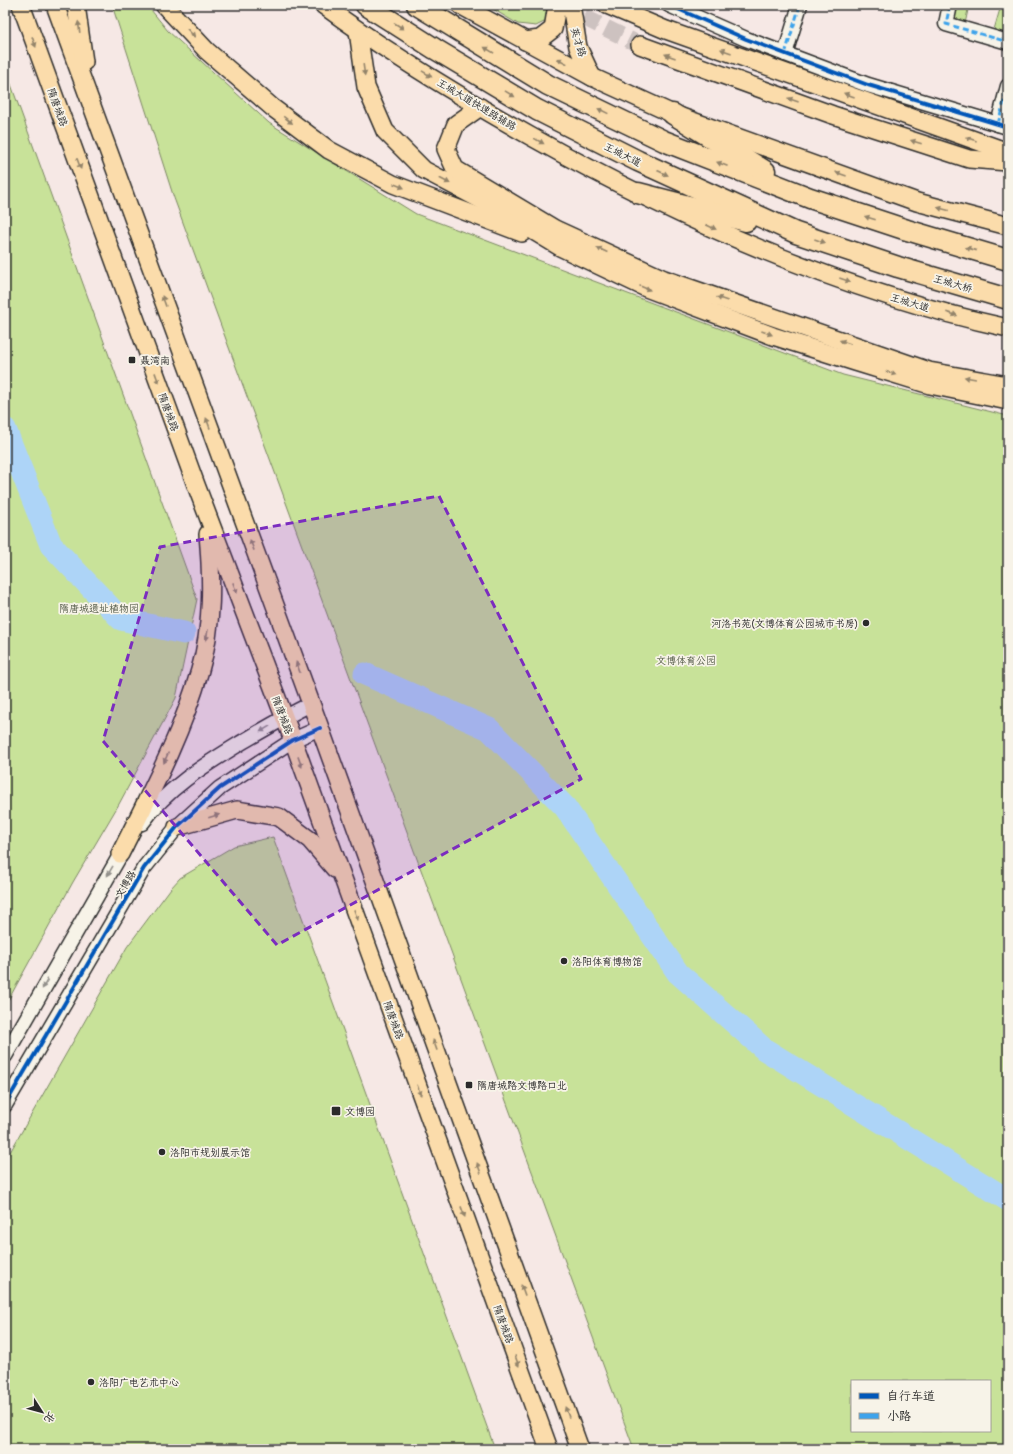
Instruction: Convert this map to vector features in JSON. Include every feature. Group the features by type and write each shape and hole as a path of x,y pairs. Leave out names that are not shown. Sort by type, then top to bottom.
{"highway":[{"name":"王城大道","path":"366,5 435,49 537,110 638,162 796,233 898,267"},
{"path":"417,5 548,85 664,141 810,198 907,230 1008,260"},
{"path":"673,114 810,198"},
{"path":"638,194 796,233"},
{"name":"王城大桥","path":"898,267 1008,299"}],"main road":[{"name":"隋唐城路","path":"21,5 206,512 293,740 549,1449"},
{"path":"55,5 89,94 223,467 320,728 580,1449"},
{"path":"76,5 89,94"},
{"path":"164,5 213,56 272,108 330,150 393,184 560,247 646,288 773,336 930,385 1008,401"},
{"name":"王城大道快速路辅路","path":"322,5 358,31 480,107 568,157 638,194"},
{"path":"460,5 592,77 673,114 917,202 1008,226"},
{"path":"525,41 540,39 553,29 557,5"},
{"name":"英才路","path":"571,5 578,47 592,77"},
{"path":"607,5 666,30 1008,152"},
{"path":"358,31 366,87 385,131 424,170 487,203 560,247"},
{"path":"640,45 833,115 969,159 1008,162"},
{"path":"480,107 456,124 446,149 455,169 555,229 664,279 929,371 1008,385"},
{"name":"王城大道","path":"638,194 763,252 888,295 969,319 1008,328"},
{"path":"120,854 175,738 201,669 209,621 211,569 206,512"},
{"path":"177,827 237,810 279,817 310,840 342,878"}],"street":[{"path":"669,5 746,39 785,54 868,84 1003,126 1008,86"},
{"path":"785,54 800,5"},
{"path":"950,5 946,24 1008,42"},
{"name":"文博路","path":"5,1056 120,854 153,807 198,769 284,717 311,704"},
{"name":"文博路","path":"5,1105 144,868 177,827 220,788 293,740 320,728"}],"highlighted area":[{"path":"439,496 581,779 277,945 103,741 160,547"}],"green space":[{"name":"文博体育公园","path":"112,5 147,5 168,31 269,123 416,214 843,375 1008,416 1008,1449 634,1449 174,198"},
{"path":"486,5 553,5 550,19 536,26 518,24"},
{"path":"954,5 969,5 965,24 953,20"},
{"path":"985,5 1008,5 1008,36 993,33 1000,9"},
{"name":"隋唐城遗址植物园","path":"5,68 197,599 176,698 119,804 73,882 5,1006"},
{"path":"273,837 495,1449 5,1449 5,1161 127,947 171,888 180,878 234,846"}],"waterway":[{"path":"5,429 51,545 121,619 184,633"},
{"path":"365,674 489,729 565,807 678,973 764,1049 1008,1200"}],"tunnel":[{"path":"561,6 640,45"}],"marked path":[{"path":"785,54 800,5"},
{"path":"950,5 946,24 1008,42"},
{"path":"998,124 1008,86"}],"cycle path":[{"path":"669,5 746,39 868,85 1008,127"},
{"path":"5,1105 144,868 177,827 220,788 293,740 320,728"}],"place":[{"name":"聂湾南","path":"132,360"},
{"name":"河洛书苑(文博体育公园城市书房)","path":"866,623"},
{"name":"洛阳体育博物馆","path":"564,961"},
{"name":"隋唐城路文博路口北","path":"469,1085"},
{"name":"文博园","path":"336,1111"},
{"name":"洛阳市规划展示馆","path":"162,1152"},
{"name":"洛阳广电艺术中心","path":"91,1382"}]}
